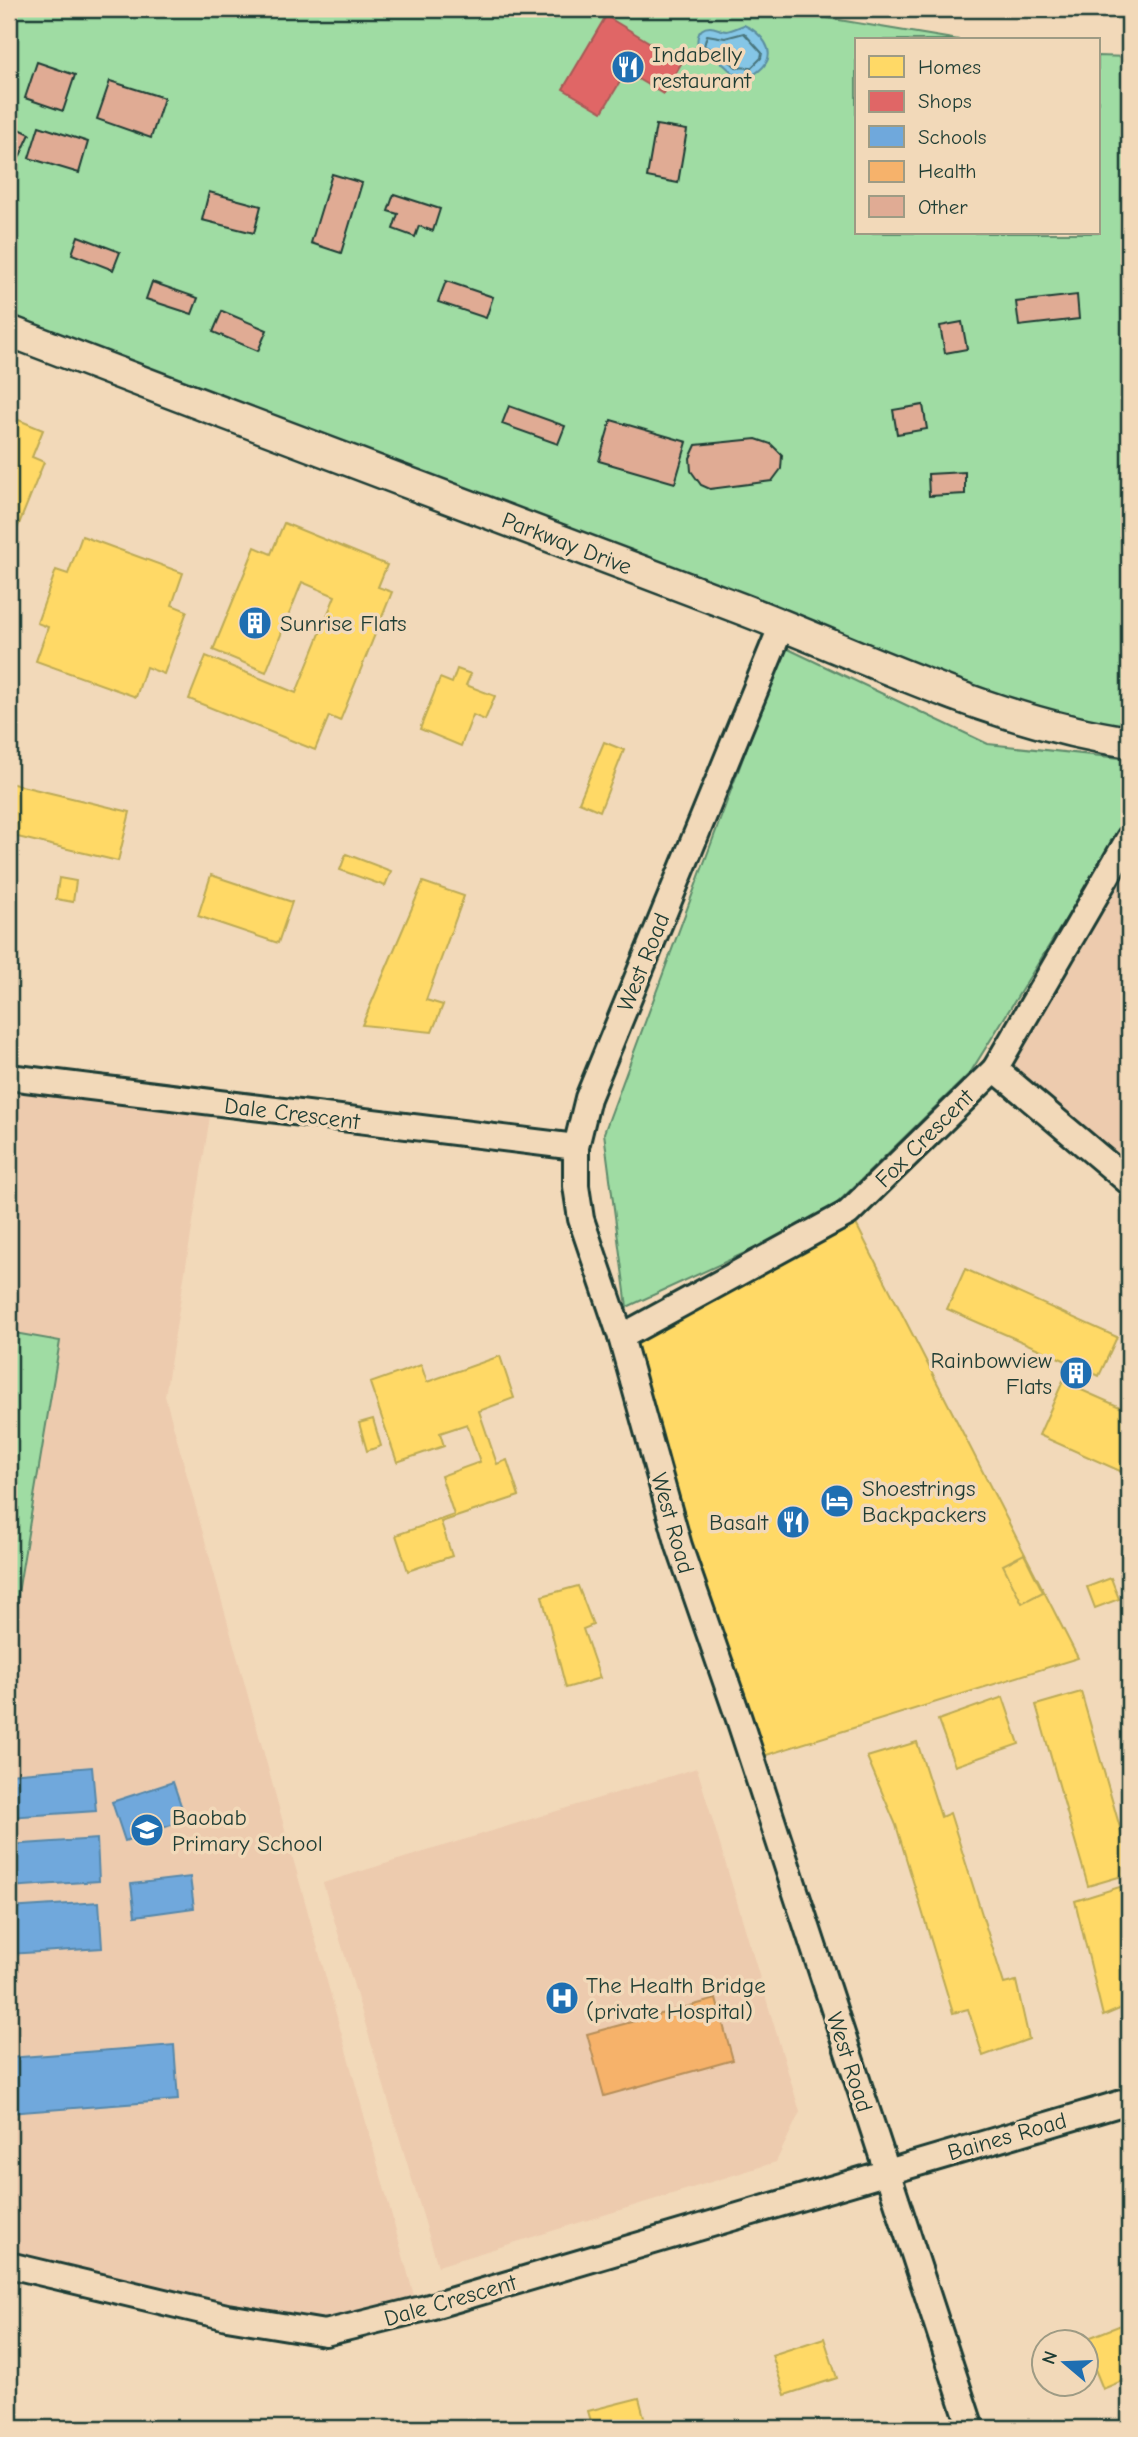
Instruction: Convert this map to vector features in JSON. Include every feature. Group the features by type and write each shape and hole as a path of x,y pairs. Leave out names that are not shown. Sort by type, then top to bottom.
{"street":[{"name":"Parkway Drive","path":"9,331 782,625 992,710 1101,738 1129,742"},
{"name":"West Road","path":"782,625 588,1098 576,1147 576,1185 581,1219 621,1337 679,1546 739,1719 971,2428"},
{"name":"Fox Crescent","path":"621,1337 848,1213 995,1069 1129,838"},
{"path":"995,1069 1129,1182"},
{"name":"Dale Crescent","path":"9,1077 576,1147"},
{"name":"Baines Road","path":"886,2171 1129,2101"},
{"name":"Dale Crescent","path":"9,2265 227,2317 325,2333 426,2308 886,2171"}],"shaded area":[{"path":"1129,838 1129,1182 995,1069"},
{"name":"Baobab Primary School","path":"9,1077 212,1104 165,1396 418,2310 325,2333 9,2265"},
{"name":"The Health Bridge (private Hospital)","path":"697,1768 800,2112 776,2162 438,2266 323,1883"}],"green space":[{"path":"9,9 773,9 947,38 855,38 855,234 1100,234 1100,56 1129,57 1129,737 975,699 9,325"},
{"path":"784,647 988,744 1129,759 1129,817 970,1073 823,1217 627,1307 604,1133"},
{"path":"9,1332 60,1341 16,1605 9,1604"}],"water":[{"path":"744,25 761,37 768,49 767,61 756,73 749,76 739,75 731,72 716,59 700,54 697,41 699,33 705,28 727,31"}],"building: Homes":[{"path":"9,416 43,430 32,457 44,462 9,549"},
{"name":"Sunrise Flats","path":"284,523 387,565 378,587 392,592 340,721 329,716 315,750 189,699 206,656 296,693 335,596 302,582 266,672 213,650 255,547 271,554"},
{"path":"82,536 183,573 172,605 187,611 164,674 146,667 136,697 36,661 48,627 37,623 56,570 68,574"},
{"path":"457,669 471,674 466,685 495,696 485,720 473,715 461,746 420,729 440,678 452,683"},
{"path":"604,742 624,750 600,811 579,802"},
{"path":"9,783 130,812 118,861 9,835"},
{"path":"346,854 391,871 385,886 340,870"},
{"path":"211,875 292,902 278,943 198,916"},
{"path":"59,878 76,881 73,902 56,899"},
{"path":"423,882 464,896 426,1000 443,1005 432,1032 362,1025"},
{"name":"Shoestrings Backpackers","path":"854,1220 1078,1658 760,1757 627,1345"},
{"name":"Rainbowview Flats","path":"965,1269 1117,1337 1099,1376 1087,1370 1079,1389 1129,1411 1129,1475 1039,1435 1071,1363 947,1309"},
{"path":"500,1356 514,1398 479,1411 497,1464 507,1460 519,1496 441,1522 452,1556 408,1571 396,1535 454,1515 441,1476 480,1462 467,1424 440,1433 444,1446 397,1462 370,1383 421,1365 427,1382"},
{"path":"373,1419 381,1446 367,1451 359,1423"},
{"path":"1024,1554 1043,1592 1022,1603 1003,1565"},
{"path":"1111,1578 1119,1599 1095,1608 1087,1587"},
{"path":"578,1586 593,1625 583,1629 600,1678 566,1688 542,1596"},
{"path":"1081,1692 1129,1859 1129,1874 1088,1886 1036,1705"},
{"path":"1003,1697 1019,1744 955,1766 938,1720"},
{"path":"917,1742 941,1817 950,1813 1004,1984 1016,1981 1029,2039 983,2056 968,2009 953,2013 896,1825 867,1757"},
{"path":"1129,1884 1129,2005 1103,2016 1075,1901"},
{"path":"1129,2322 1129,2378 1103,2389 1100,2382 1100,2333"},
{"path":"824,2338 837,2378 785,2395 772,2355"},
{"path":"639,2398 647,2428 593,2428 588,2411"}],"building: Shops":[{"name":"Indabelly restaurant","path":"606,16 682,62 663,94 626,72 602,112 563,89"}],"building: Schools":[{"path":"92,1767 96,1811 9,1817 9,1774"},
{"path":"173,1782 186,1820 125,1841 112,1802"},
{"path":"97,1839 99,1881 9,1887 9,1845"},
{"path":"190,1877 194,1908 135,1916 131,1884"},
{"path":"99,1902 102,1948 9,1954 9,1908"},
{"path":"174,2045 178,2100 9,2113 9,2058"}],"building: Health":[{"path":"716,1999 733,2060 604,2096 587,2034"}],"building: Other":[{"path":"37,62 75,75 63,111 25,98"},
{"path":"110,81 164,98 151,138 97,119"},
{"path":"9,124 30,134 9,180"},
{"path":"656,125 687,130 678,183 647,177"},
{"path":"39,126 88,142 79,173 29,158"},
{"path":"332,174 362,183 341,253 311,243"},
{"path":"209,192 261,206 254,233 202,220"},
{"path":"394,194 440,209 433,231 419,226 415,237 393,229 398,214 388,211"},
{"path":"78,236 120,252 113,270 72,254"},
{"path":"446,281 493,297 486,318 438,302"},
{"path":"152,282 198,298 192,314 146,299"},
{"path":"1077,295 1079,319 1019,326 1016,302"},
{"path":"222,311 267,330 258,351 213,332"},
{"path":"962,322 967,349 945,353 940,326"},
{"path":"923,405 927,429 897,434 893,410"},
{"path":"509,406 565,426 558,444 502,424"},
{"path":"611,420 687,442 675,483 599,461"},
{"path":"756,439 771,444 782,455 781,469 772,481 710,489 701,485 691,471 690,458 696,445"},
{"path":"965,472 965,494 929,496 928,474"}],"place":[{"name":"Indabelly restaurant","path":"628,67"},
{"name":"Sunrise Flats","path":"255,623"},
{"name":"Rainbowview Flats","path":"1076,1373"},
{"name":"Shoestrings Backpackers","path":"837,1501"},
{"name":"Basalt","path":"793,1522"},
{"name":"Baobab Primary School","path":"147,1830"},
{"name":"The Health Bridge (private Hospital)","path":"562,1998"}]}
